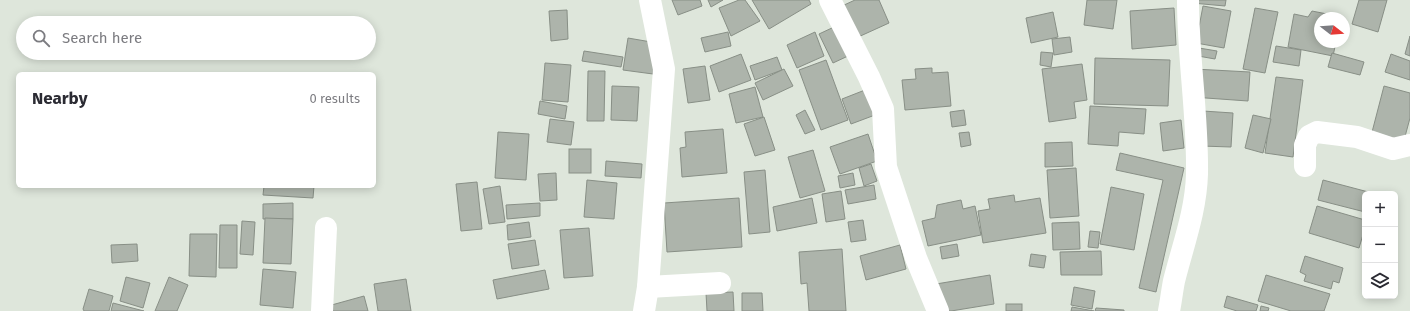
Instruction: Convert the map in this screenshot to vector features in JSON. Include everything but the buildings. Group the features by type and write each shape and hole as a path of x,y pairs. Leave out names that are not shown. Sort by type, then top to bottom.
{"street":[{"path":"644,311 648,287 664,69 650,0"},
{"path":"830,0 869,77 883,109 886,167 916,258 938,311"},
{"path":"1169,311 1174,282 1193,214 1197,175 1196,138 1189,48 1188,0"},
{"path":"1305,166 1305,146 1309,136 1317,132 1357,137 1393,149 1410,145"},
{"path":"322,311 326,228"},
{"path":"648,287 720,283"}]}
